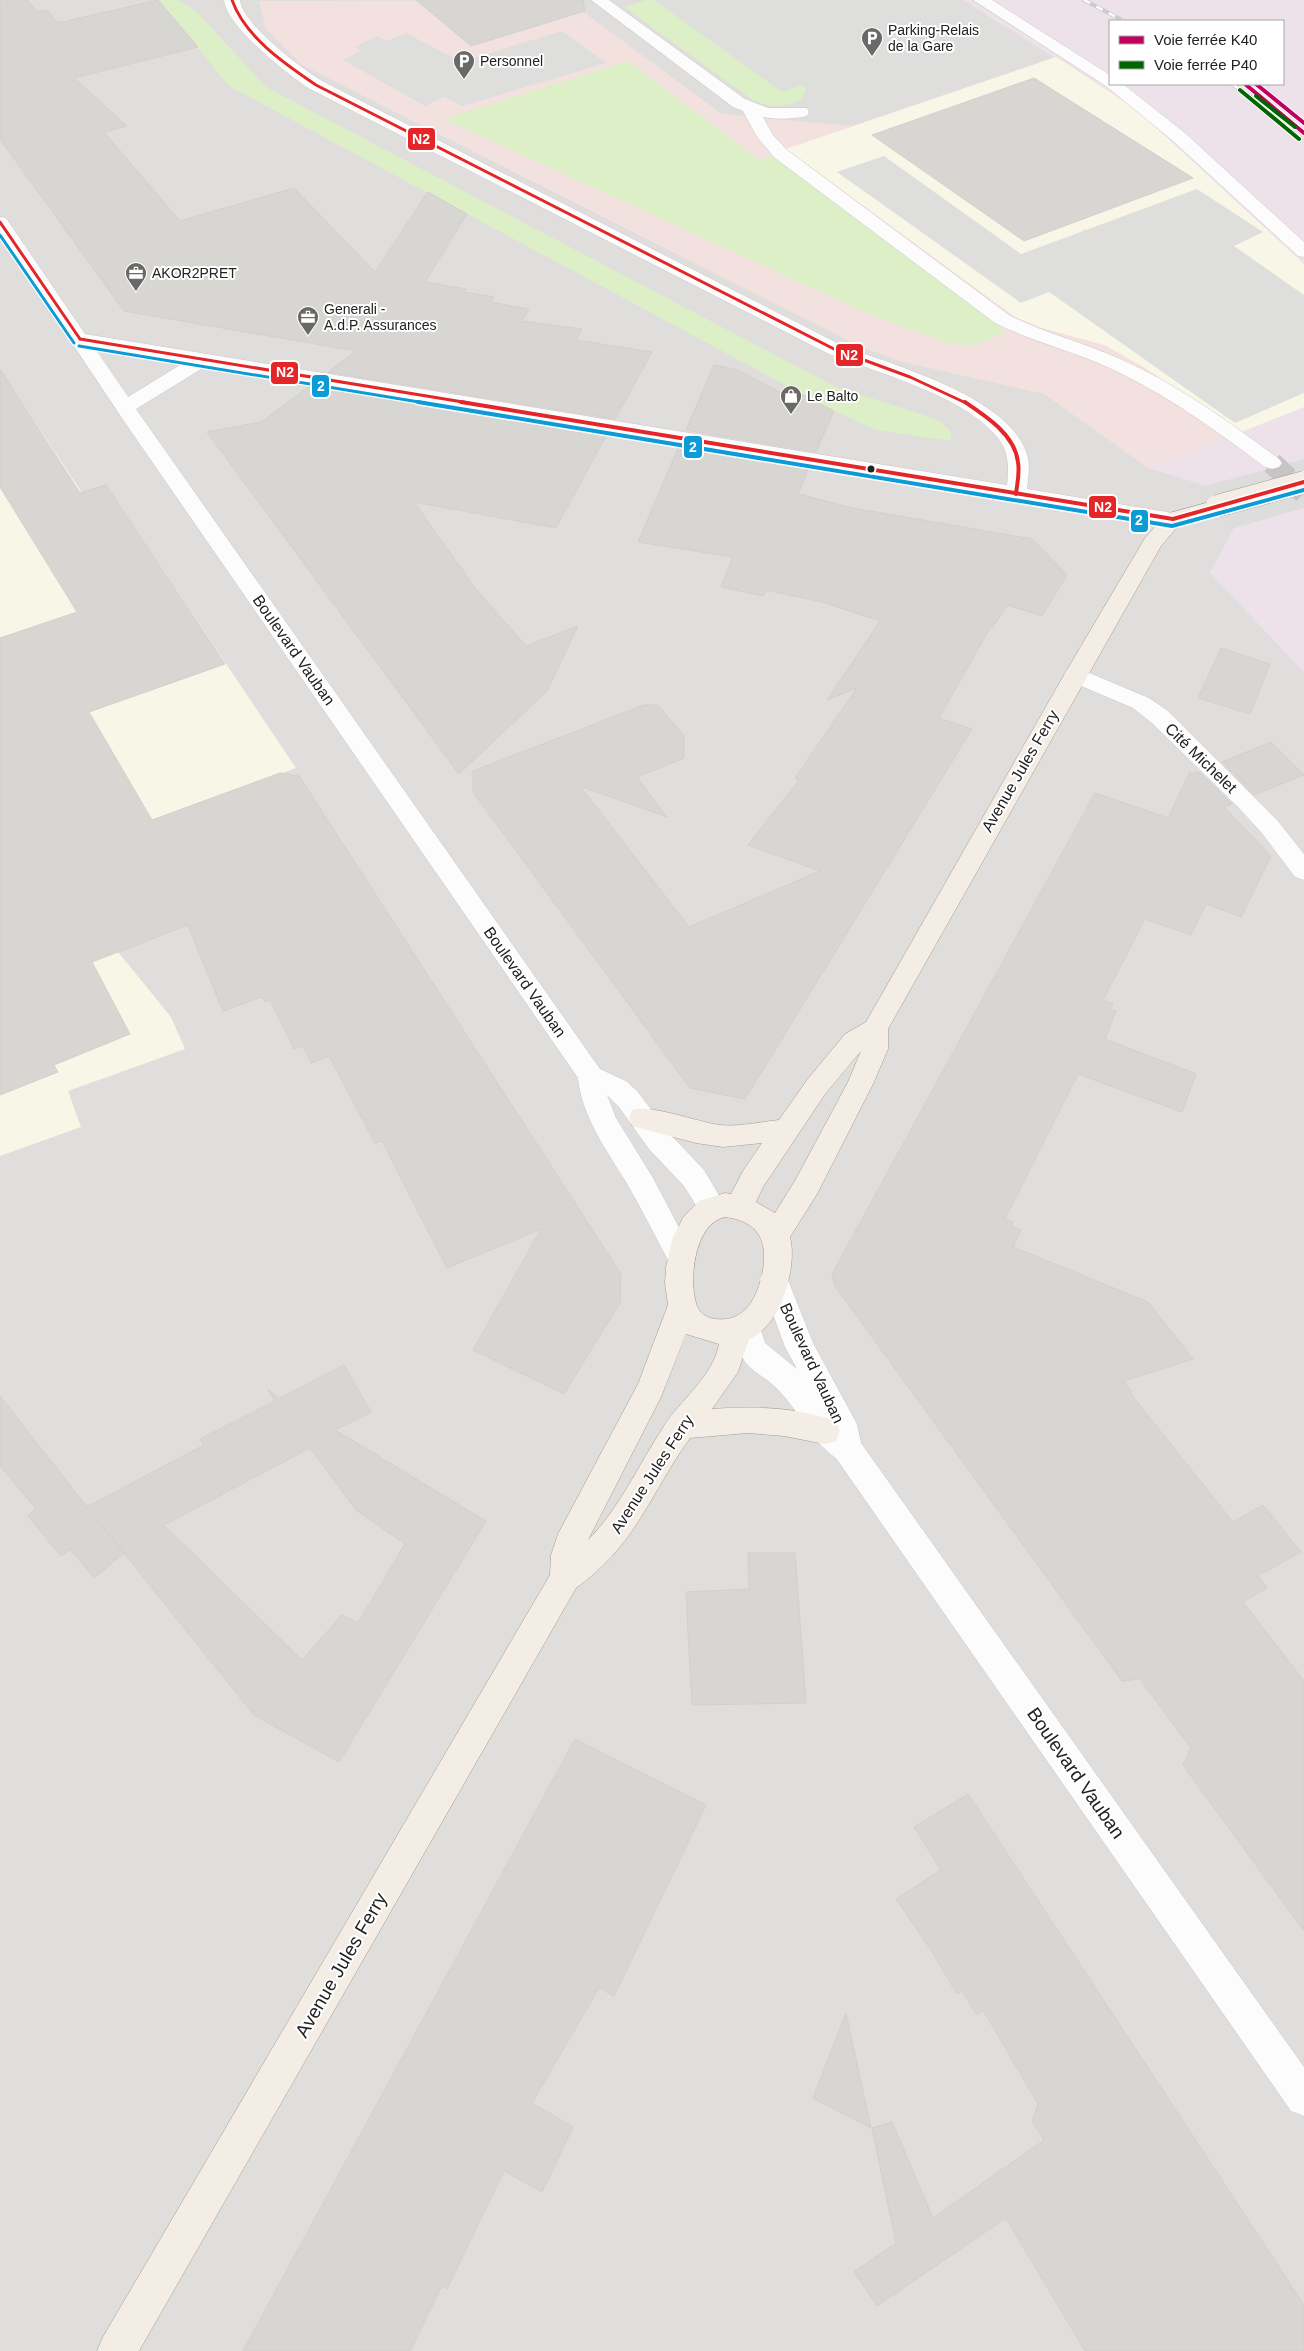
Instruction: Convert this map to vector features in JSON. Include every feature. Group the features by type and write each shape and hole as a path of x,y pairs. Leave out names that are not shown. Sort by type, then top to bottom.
{"main road":[{"path":"1173,519 1304,482"},
{"name":"Avenue Jules Ferry","path":"776,1235 807,1186 826,1146 864,1077 875,1049 875,1029 1075,675 1152,543 1173,519"},
{"path":"726,1207 762,1219 776,1235 779,1257 774,1280 760,1313 742,1329 712,1331 692,1322 683,1304 680,1280 681,1258 687,1237 696,1220 703,1213 726,1207 754,1178 816,1087 842,1053 854,1041 875,1029"},
{"path":"642,1118 696,1132 723,1136 788,1130"},
{"name":"Avenue Jules Ferry","path":"117,2351 565,1578 567,1555 574,1534 651,1388 683,1304"},
{"name":"Avenue Jules Ferry","path":"565,1578 586,1565 605,1546 624,1522 682,1425 726,1370 742,1329"},
{"path":"682,1425 748,1420 784,1423 836,1440"}],"street":[{"path":"232,0 233,9 275,54 302,77 316,85 834,349 856,359 939,389 972,405 990,417 1012,444 1017,455 1016,494"},
{"path":"599,0 750,108 771,115 801,112"},
{"path":"981,0 1109,82"},
{"path":"1114,85 1171,131 1304,252"},
{"path":"750,108 766,137 781,154 1002,318 1036,335 1090,353 1132,371 1198,411 1272,463"},
{"name":"Boulevard Vauban","path":"0,222 125,407 591,1076 593,1096 598,1112 629,1163 681,1258"},
{"path":"80,338 1173,519"},
{"path":"125,407 203,359"},
{"name":"Cité Michelet","path":"1075,675 1141,704 1160,717 1245,800 1269,826 1304,871"},
{"path":"591,1076 617,1088 660,1141 694,1178 726,1207"},
{"name":"Boulevard Vauban","path":"774,1280 800,1346 842,1424 836,1440"},
{"name":"Boulevard Vauban","path":"742,1329 756,1353 789,1380 836,1440 1304,2098"}],"path":[{"path":"1084,230 1281,364"}],"shaded area":[{"path":"0,0 1304,0 1304,2351 0,2351"},
{"path":"567,0 722,114 853,126 1056,57 1137,110 1304,264 1304,407 1148,468 1044,394 903,362 863,348 302,65 266,29 259,1"},
{"name":"Parking-Relais de la Gare","path":"654,0 950,0 1022,45 1004,52 1020,62 852,120 802,85 782,92"},
{"path":"963,0 1304,0 1304,264 1137,110"},
{"name":"Personnel","path":"562,31 606,63 462,106 444,97 425,106 343,60 362,51 355,47 378,36 386,41 406,33 461,62"},
{"path":"1056,57 1137,110 1304,264 1304,407 1241,432 1145,368 1104,345 1042,328 1015,317 786,149"},
{"path":"884,156 1021,254 1197,189 1263,232 1234,246 1304,295 1304,393 1235,423 1049,292 1021,303 837,172"},
{"path":"0,369 82,493 106,485 296,768 153,820 190,924 118,952 171,1017 185,1049 68,1091 81,1127 0,1156"},
{"path":"1304,407 1304,672 1210,573 1234,528 1299,509 1261,471 1207,486 1148,468"}],"green space":[{"path":"158,0 178,0 197,12 266,87 834,386 942,423 951,432 951,441 876,430 834,411 229,86"},
{"path":"646,0 654,0 782,92 802,85 806,89 802,100 776,106 763,104 750,98 624,7"},
{"path":"628,61 759,160 772,156 1007,332 974,345 948,343 871,315 444,119"}],"pier":[{"path":"1304,459 1304,508 1234,528 1198,488"}],"building":[{"path":"0,0 27,0 37,12 47,10 58,23 158,0 198,47 74,78 127,126 104,132 180,221 294,188 375,272 428,192 467,214 425,282 466,289 464,292 494,297 490,302 529,309 522,321 582,329 576,340 652,352 615,419 328,372 356,351 124,311 0,139"},
{"path":"416,0 583,0 585,11 471,46"},
{"path":"1034,78 1193,178 1024,241 872,135"},
{"path":"714,365 738,370 785,395 794,390 834,411 816,452 686,430"},
{"path":"0,369 80,493 106,485 225,664 89,712 152,820 280,773 299,776 621,1274 620,1303 564,1394 473,1350 541,1229 447,1268 382,1141 375,1143 329,1056 311,1063 303,1046 294,1049 270,1000 265,1002 262,997 223,1011 188,925 92,962 130,1034 54,1065 58,1072 0,1095 0,638 77,612 0,487"},
{"path":"311,385 607,434 556,528 414,502 476,589 526,646 578,626 547,691 459,774 207,432 261,422"},
{"path":"679,446 809,467 798,494 853,508 1032,539 1067,575 1042,616 1007,605 993,627 991,626 939,718 972,729 745,1099 690,1088 473,792 473,771 644,705 658,705 684,736 684,758 637,777 667,817 580,786 689,927 820,871 748,845 799,780 795,778 857,688 827,700 880,621 822,602 766,590 763,596 721,587 733,557 638,542"},
{"path":"1221,648 1270,664 1250,714 1198,698"},
{"path":"1271,742 1304,775 1254,795 1222,762"},
{"path":"1190,772 1192,774 1199,772 1232,804 1224,807 1271,856 1241,917 1206,904 1191,935 1145,919 1103,1000 1113,1004 1111,1009 1116,1011 1105,1039 1196,1074 1182,1112 1078,1074 1005,1219 1013,1222 1011,1226 1021,1230 1013,1247 1148,1302 1193,1359 1124,1381 1132,1392 1130,1393 1233,1522 1263,1505 1301,1552 1258,1576 1267,1588 1243,1602 1304,1681 1304,1931 1183,1765 1191,1748 1140,1679 1122,1681 835,1286 832,1274 1095,793 1168,818"},
{"path":"344,1365 371,1412 335,1430 486,1521 339,1762 254,1715 124,1553 94,1578 70,1549 61,1556 28,1516 36,1509 0,1466 0,1396 87,1507 204,1445 200,1439 275,1401 268,1390 280,1398","holes":["310,1448 356,1510 405,1544 358,1623 342,1615 302,1660 164,1525"]},
{"path":"748,1553 795,1553 806,1703 692,1705 686,1592 749,1589"},
{"path":"575,1739 706,1805 614,1996 599,1988 532,2103 573,2127 542,2192 504,2171 447,2289 442,2286 410,2351 243,2351"},
{"path":"968,1794 1304,2305 1304,2351 1085,2351 1006,2218 877,2306 854,2272 896,2243 872,2128 892,2122 933,2218 1044,2140 1032,2121 1038,2104 983,2010 977,2015 962,1991 957,1994 931,1950 896,1899 941,1870 914,1827"},
{"path":"846,2013 871,2128 813,2098"}],"tunnel":[{"path":"1272,463 1304,493"}],"railway":[{"path":"1084,0 1122,20"},
{"path":"1233,85 1304,134"}],"rail line":[{"name":"K40","path":"1246,85 1304,133"},
{"name":"P40","path":"1240,90 1299,139"}],"transit line":[{"name":"N2","path":"232,0 236,11 254,35 281,59 316,85 834,349 938,388 964,402 987,417 1006,435 1018,461 1019,470 1016,494"},
{"path":"1257,85 1304,123"},
{"path":"1256,96 1295,127"},
{"name":"N2","path":"0,222 80,339"},
{"name":"2","path":"0,235 74,343"},
{"name":"N2","path":"80,339 1173,519 1304,482"},
{"name":"2","path":"79,346 1172,526 1304,490"}],"place":[{"name":"Parking-Relais de la Gare","path":"872,57"},
{"name":"Personnel","path":"464,80"},
{"name":"AKOR2PRET","path":"136,292"},
{"name":"Generali - A.d.P. Assurances","path":"308,336"},
{"name":"Le Balto","path":"791,415"}]}
